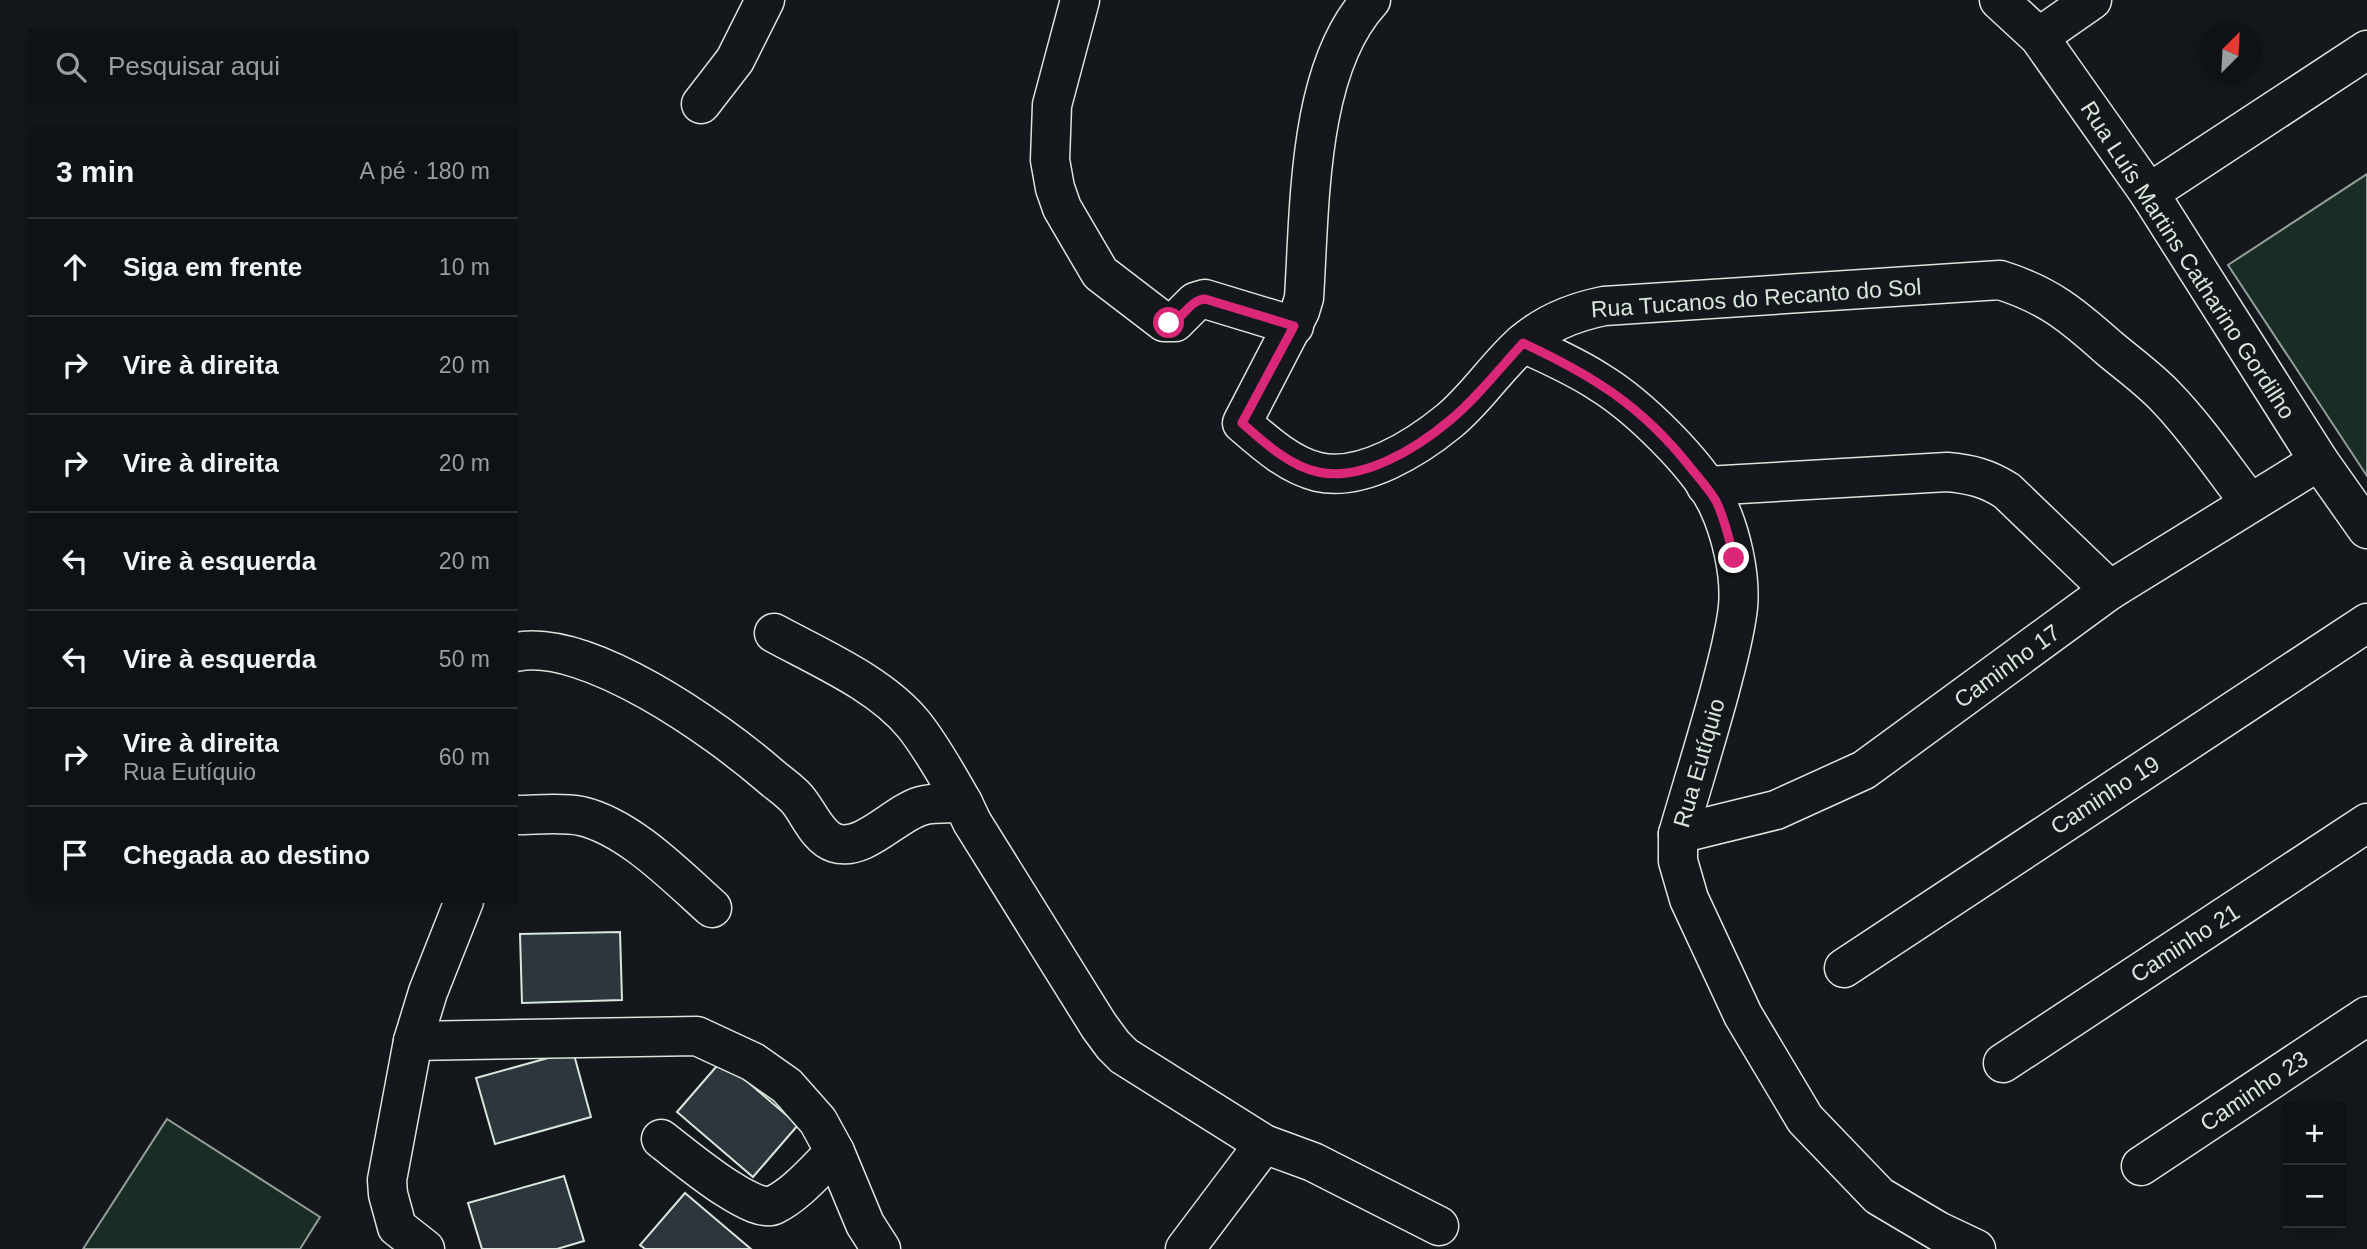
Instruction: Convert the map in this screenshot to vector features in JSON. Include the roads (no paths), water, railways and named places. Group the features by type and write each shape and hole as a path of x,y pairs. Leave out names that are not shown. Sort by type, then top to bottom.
{"street":[{"path":"701,104 735,60 765,0"},
{"path":"1080,0 1052,105 1050,160 1062,208 1100,273 1164,322 1175,322 1195,302 1205,299 1294,326 1304,298 1314,163 1330,76 1335,58 1351,26 1371,0"},
{"name":"Rua Luís Martins Catharino Gordilho","path":"1999,0 2039,37 2149,192 2319,461 2367,529"},
{"path":"2039,37 2092,0"},
{"path":"2149,192 2367,50"},
{"name":"Rua Tucanos do Recanto do Sol","path":"1294,326 1242,423 1276,453 1318,472 1348,473 1369,468 1402,453 1449,421 1523,343 1562,317 1604,306 2000,280 2027,288 2050,300 2074,317 2164,394 2250,503"},
{"name":"Rua Eutíquio","path":"1523,343 1600,382 1639,411 1677,449 1706,486 1716,501 1725,524 1734,558 1738,604 1731,646 1678,834 1678,862 1689,899 1743,1015 1805,1119 1880,1196 1938,1231 1976,1249"},
{"name":"Caminho 17","path":"1678,834 1776,810 1864,770 2110,590 2319,461"},
{"path":"1706,486 1947,472 1970,474 1992,481 2007,491 2110,590"},
{"name":"Caminho 19","path":"1844,968 2367,623"},
{"path":"774,633 892,702 914,724 1113,1045 1142,1068 1264,1144 1313,1162 1439,1226"},
{"path":"518,652 568,655 629,680 701,721 797,799 822,834 835,843 854,844 920,806 963,803"},
{"path":"518,815 579,816 604,824 658,861 712,908"},
{"name":"Caminho 21","path":"2003,1063 2367,823"},
{"path":"401,1242 388,1195 387,1180 413,1041 428,992 463,903"},
{"name":"Caminho 23","path":"2141,1166 2367,1016"},
{"path":"413,1041 697,1036 753,1062 787,1086 818,1121 835,1152 865,1224 881,1249"},
{"path":"661,1139 744,1200 761,1207 773,1206 797,1189 835,1152"},
{"path":"1185,1249 1264,1144"}]}
